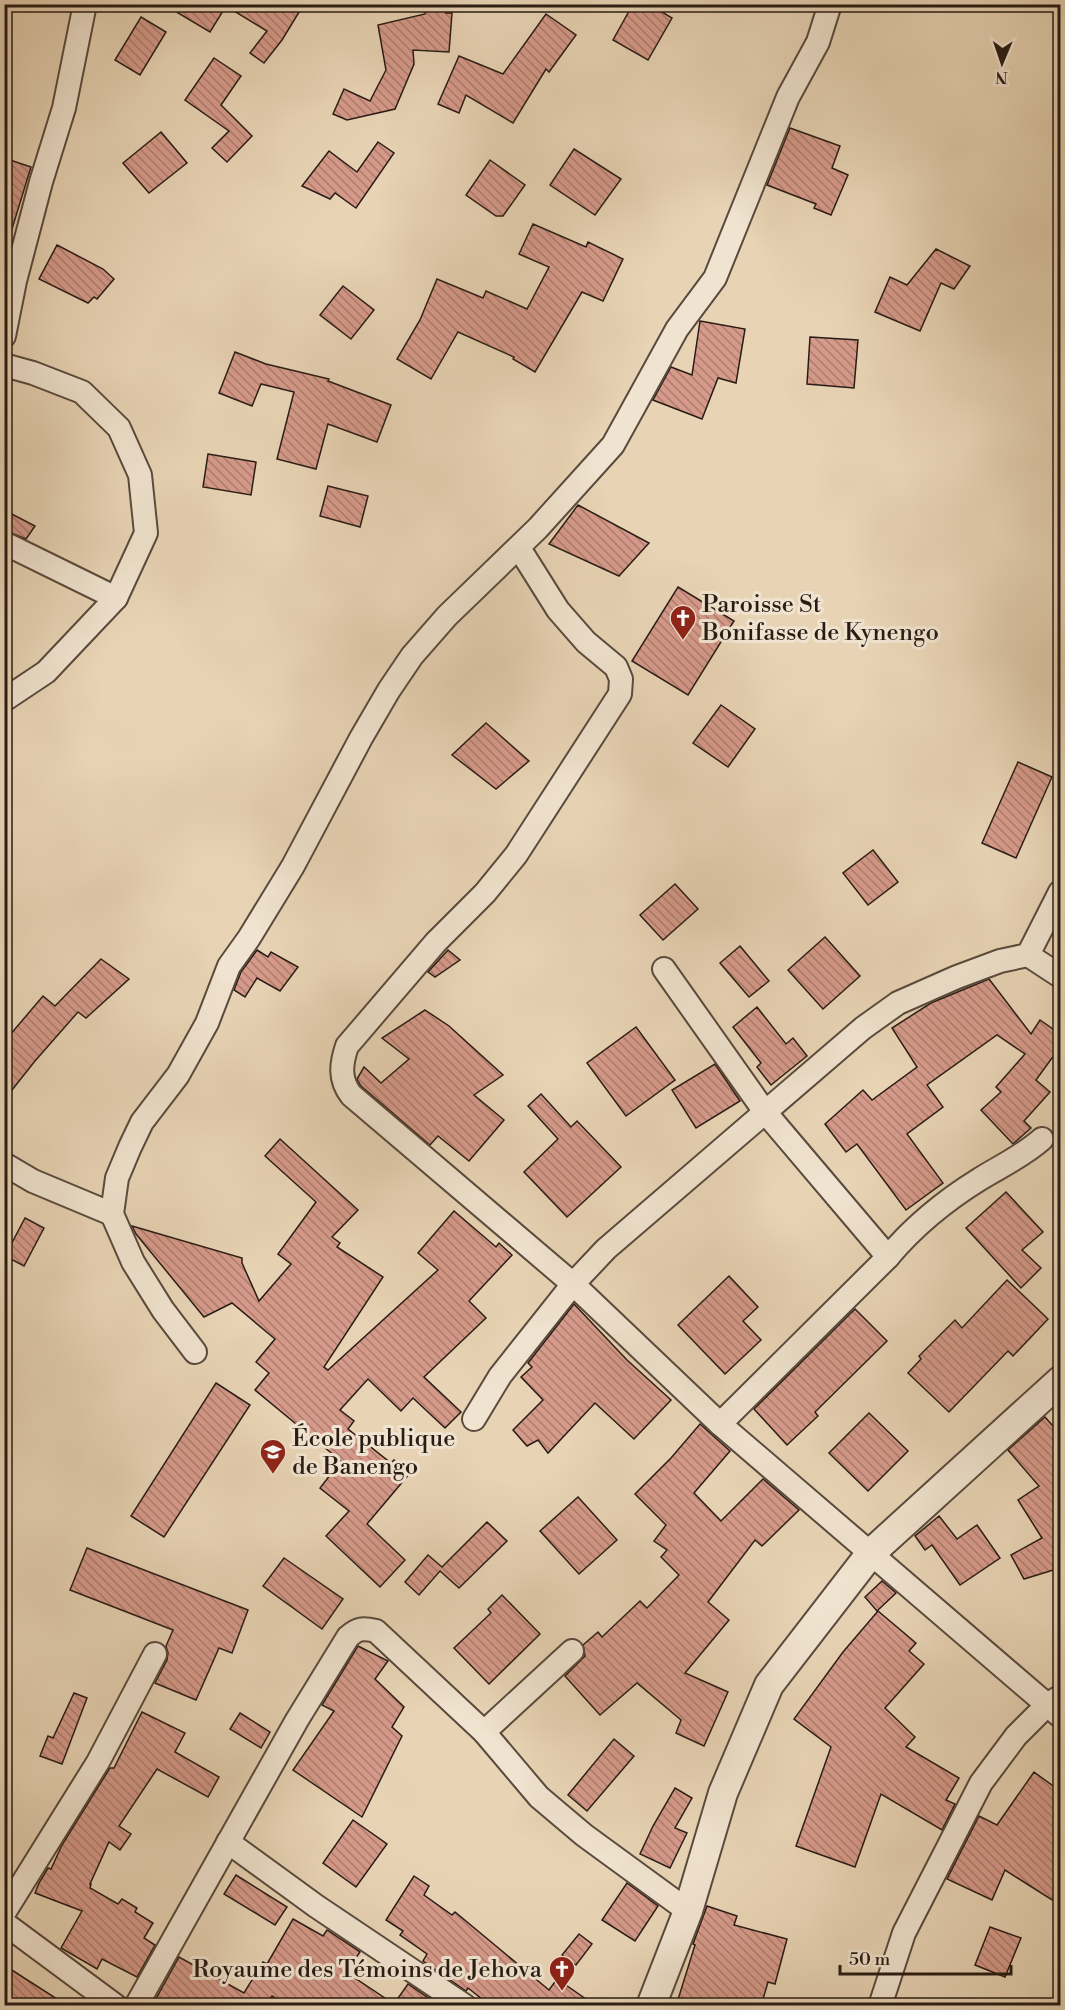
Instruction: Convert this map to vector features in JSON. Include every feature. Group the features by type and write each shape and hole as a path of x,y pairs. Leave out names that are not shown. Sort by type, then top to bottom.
{"street":[{"path":"4,336 10,279 64,108 85,4"},
{"path":"195,1352 163,1310 133,1262 112,1214 117,1178 130,1147 142,1122 184,1065 207,1023 229,966 293,866 320,812 389,690 412,656 447,616 519,548 613,445 677,329 715,278 788,97 818,42 830,4"},
{"path":"4,365 33,373 82,392 119,428 141,475 146,533 116,598 46,672 4,700"},
{"path":"4,543 116,598"},
{"path":"519,548 558,610 586,642 616,667 621,680 620,694 516,855 485,893 436,942 347,1046 342,1060 344,1085 351,1095 573,1284 720,1424 1056,1706 1016,1736 981,1783 904,1933 880,2006"},
{"path":"1028,955 1060,892"},
{"path":"474,1419 500,1376 573,1284 606,1249 863,1028 898,1003 1000,961 1028,955 1060,975"},
{"path":"664,969 765,1112 888,1257"},
{"path":"720,1424 928,1216 980,1179 1029,1151 1042,1139"},
{"path":"4,1164 33,1181 112,1214"},
{"path":"651,2006 688,1911 723,1793 769,1685 871,1553 1060,1381"},
{"path":"136,2006 297,1720 348,1637 357,1629 365,1628 376,1631 484,1732 539,1797 584,1835 688,1911"},
{"path":"484,1732 572,1651"},
{"path":"4,1913 98,1762 155,1654"},
{"path":"228,1842 465,2006"},
{"path":"4,1923 116,2006"}],"building":[{"path":"163,4 304,4 282,40 264,63 250,53 267,31 226,6 210,32"},
{"path":"426,4 446,4 446,13 452,13 449,52 413,50 414,64 395,109 347,120 333,114 344,89 370,101 386,70 378,25 425,14"},
{"path":"633,4 649,4 672,18 648,60 613,40"},
{"path":"546,14 576,35 549,72 546,69 513,123 466,95 459,113 438,104 459,56 503,74"},
{"path":"141,17 166,32 140,75 115,60"},
{"path":"214,58 241,76 221,105 252,136 227,162 212,148 229,131 185,100"},
{"path":"790,128 840,146 832,168 848,175 831,215 814,208 816,204 767,185"},
{"path":"161,132 187,163 149,193 123,163"},
{"path":"378,142 394,153 356,208 335,193 330,199 302,186 329,151 357,172"},
{"path":"574,149 621,179 595,215 550,185"},
{"path":"4,158 31,167 7,245 4,244"},
{"path":"490,160 525,185 503,216 496,216 466,195"},
{"path":"533,224 586,247 588,242 623,259 603,301 582,292 535,372 513,359 514,357 458,332 431,379 397,359 420,320 437,279 483,298 486,291 527,309 549,267 519,254"},
{"path":"57,245 103,269 114,279 97,299 94,297 88,303 39,279"},
{"path":"936,249 970,266 954,289 941,283 920,331 875,312 890,277 907,285"},
{"path":"343,286 374,310 351,339 320,315"},
{"path":"700,321 745,329 736,383 718,378 702,419 653,400 671,367 692,375"},
{"path":"810,337 858,340 854,388 807,384"},
{"path":"235,352 266,364 329,379 328,381 391,405 377,442 328,424 316,469 277,459 294,392 261,384 252,406 219,393"},
{"path":"208,454 256,462 251,495 203,487"},
{"path":"328,486 368,496 360,527 320,516"},
{"path":"578,505 649,543 619,576 549,544"},
{"path":"4,510 35,526 26,539 4,530"},
{"name":"Paroisse St Bonifasse de Kynengo","path":"678,587 734,621 688,695 632,661"},
{"path":"721,705 755,729 728,767 693,743"},
{"path":"486,723 529,761 496,789 452,755"},
{"path":"1018,762 1052,777 1016,858 982,843"},
{"path":"873,850 898,882 868,905 843,873"},
{"path":"675,884 698,909 663,940 640,915"},
{"path":"825,937 860,976 823,1009 788,970"},
{"path":"740,946 769,981 749,997 720,963"},
{"path":"257,950 268,957 271,952 298,967 280,991 257,978 245,997 234,990 241,972"},
{"path":"448,950 460,960 435,977 428,972"},
{"path":"101,959 129,979 86,1018 78,1012 4,1100 4,1042 43,996 55,1006"},
{"path":"989,979 1031,1034 1040,1020 1060,1034 1060,1047 1036,1080 1050,1092 1024,1121 1031,1128 1013,1144 981,1110 1001,1092 996,1087 1025,1054 997,1035 927,1085 943,1107 907,1134 943,1183 906,1210 857,1144 846,1152 825,1124 863,1090 872,1100 917,1067 892,1028 931,1003"},
{"path":"757,1007 786,1044 793,1038 807,1056 771,1085 757,1067 761,1063 733,1027"},
{"path":"425,1010 449,1026 503,1075 474,1095 504,1120 469,1161 438,1136 430,1145 361,1086 357,1079 364,1067 381,1083 409,1059 382,1038"},
{"path":"636,1027 675,1080 626,1116 587,1063"},
{"path":"715,1064 740,1101 696,1128 672,1090"},
{"path":"541,1094 571,1127 577,1121 621,1167 567,1217 524,1172 558,1139 528,1106"},
{"path":"280,1139 358,1210 332,1237 340,1243 337,1247 383,1277 324,1367 328,1370 438,1270 418,1253 454,1211 496,1247 499,1243 512,1255 469,1301 486,1318 424,1377 461,1412 445,1428 413,1398 401,1411 368,1379 340,1410 354,1421 348,1429 391,1463 394,1460 410,1473 367,1524 405,1560 380,1587 326,1536 349,1511 320,1488 341,1461 255,1390 269,1373 256,1362 275,1339 232,1303 204,1317 136,1234 132,1226 242,1258 242,1263 259,1301 291,1264 278,1254 316,1202 265,1156"},
{"path":"1006,1192 1043,1232 1022,1250 1041,1268 1021,1288 966,1228"},
{"path":"25,1218 44,1228 24,1266 5,1256"},
{"path":"729,1276 758,1307 743,1321 761,1340 725,1374 678,1325"},
{"path":"1007,1280 1048,1319 1013,1356 1008,1351 949,1412 908,1373 921,1359 919,1356 955,1320 962,1328"},
{"path":"574,1304 627,1360 671,1400 634,1439 595,1403 548,1453 538,1440 527,1446 513,1430 543,1400 521,1377 532,1367 528,1363"},
{"path":"855,1309 887,1341 815,1412 818,1416 787,1445 754,1409"},
{"path":"216,1383 250,1405 164,1537 131,1516"},
{"path":"869,1413 908,1451 868,1491 829,1453"},
{"path":"1045,1417 1060,1434 1060,1568 1024,1579 1011,1555 1042,1538 1018,1500 1039,1486 1008,1450"},
{"path":"700,1424 730,1451 694,1493 721,1521 763,1479 799,1510 762,1546 755,1540 708,1602 729,1620 685,1673 728,1692 704,1746 676,1733 681,1720 637,1683 600,1715 565,1676 585,1656 583,1645 598,1632 602,1637 640,1601 647,1608 679,1575 661,1557 667,1550 654,1541 666,1525 635,1494 671,1458"},
{"path":"578,1497 617,1540 579,1574 540,1531"},
{"path":"939,1516 957,1539 977,1525 1000,1558 960,1585 932,1545 925,1550 915,1536"},
{"path":"487,1522 507,1541 459,1588 440,1571 419,1595 405,1582 428,1555 442,1567"},
{"path":"87,1548 248,1610 232,1653 219,1648 196,1700 155,1683 167,1660 166,1646 173,1630 70,1590"},
{"path":"284,1558 343,1599 322,1629 263,1586"},
{"path":"882,1581 896,1593 877,1611 865,1597"},
{"path":"502,1595 540,1634 489,1684 454,1648 491,1613 488,1609"},
{"path":"878,1611 916,1643 909,1651 924,1664 885,1708 915,1737 906,1747 959,1778 946,1800 955,1804 942,1830 881,1794 855,1867 796,1846 831,1747 794,1719 843,1652"},
{"path":"358,1646 388,1661 375,1679 404,1707 392,1727 402,1736 362,1817 293,1770 334,1711 322,1705"},
{"path":"74,1693 87,1698 62,1764 40,1756 48,1736 53,1738"},
{"path":"142,1712 185,1733 175,1752 219,1777 208,1797 157,1769 119,1826 131,1834 120,1850 109,1842 90,1884 90,1888 118,1904 122,1899 137,1908 135,1912 153,1923 144,1938 155,1945 137,1977 102,1959 97,1969 61,1948 82,1911 35,1893 103,1779 110,1768 114,1768"},
{"path":"240,1713 270,1732 261,1748 230,1729"},
{"path":"614,1739 634,1756 587,1811 568,1795"},
{"path":"1034,1772 1060,1791 1060,1905 1005,1870 992,1900 947,1879 979,1816 997,1825"},
{"path":"675,1788 692,1798 675,1828 687,1833 670,1868 640,1854"},
{"path":"353,1820 387,1844 356,1887 323,1863"},
{"path":"236,1875 287,1907 275,1925 224,1894"},
{"path":"414,1876 429,1886 424,1895 452,1915 455,1912 549,1990 557,1979 596,2006 491,2006 468,1988 466,1991 423,1961 427,1954 400,1935 403,1931 386,1920"},
{"path":"627,1883 658,1906 635,1941 602,1920"},
{"path":"707,1906 737,1916 734,1925 787,1939 775,1984 768,1982 761,2006 676,2006 695,1945 693,1944"},
{"path":"293,1919 323,1936 327,1930 360,1952 346,1972 394,2004 408,1984 440,2006 288,2006 272,1996 266,2005 268,2006 152,2006 179,1957 244,1993 263,1962 267,1964"},
{"path":"990,1927 1021,1938 1005,1977 975,1965"},
{"path":"579,1934 592,1944 576,1965 562,1955"},
{"path":"4,1965 68,2006 4,2006"}],"place":[{"name":"Paroisse St Bonifasse de Kynengo","path":"683,641"},
{"name":"École publique de Banengo","path":"273,1475"},
{"name":"Royaume des Témoins de Jehova","path":"562,1992"}]}
